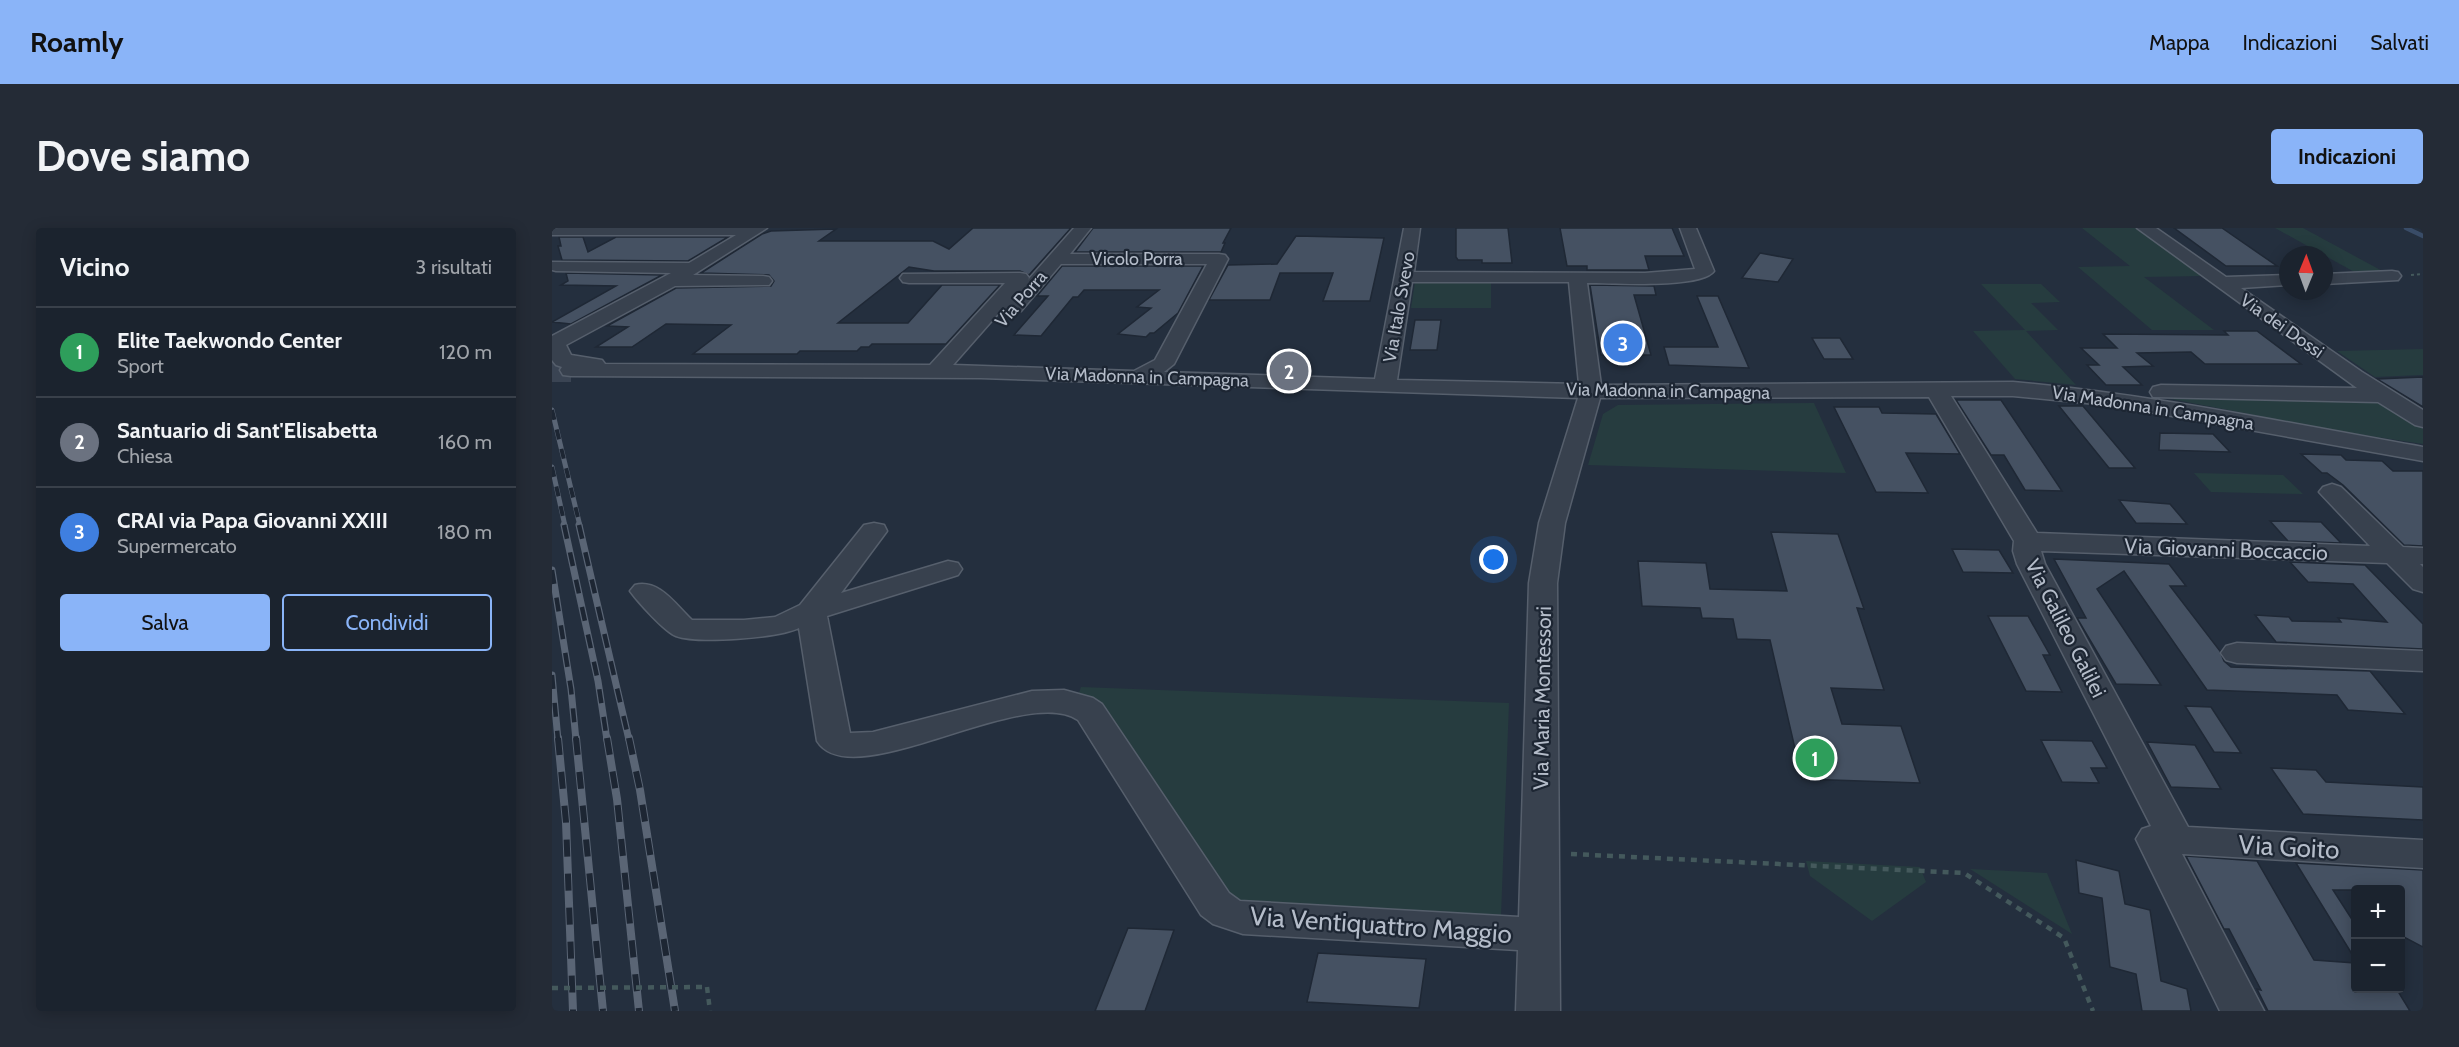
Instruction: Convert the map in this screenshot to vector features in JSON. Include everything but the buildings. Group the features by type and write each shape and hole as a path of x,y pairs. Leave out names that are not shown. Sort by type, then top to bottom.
{"street":[{"name":"Via Porra","path":"960,371 1083,228"},
{"name":"Via Italo Svevo","path":"1385,386 1406,277 1412,228"},
{"path":"1406,277 1682,277 1700,275 1705,271 1688,228"},
{"name":"Via dei Dossi","path":"2145,228 2383,396 2392,399 2423,420"},
{"path":"561,229 758,229"},
{"path":"672,280 758,229"},
{"name":"Vicolo Porra","path":"1055,259 1219,259 1164,367"},
{"path":"556,266 691,268"},
{"path":"2333,279 2392,276"},
{"name":"Via Maria Montessori","path":"1538,1011 1543,583 1552,524 1590,402 1591,391 1577,277"},
{"path":"909,278 1020,278 937,371"},
{"path":"672,280 763,281"},
{"name":"Via Madonna in Campagna","path":"672,280 557,341 555,345 560,359 569,366 960,371 1141,376 1164,367 1198,379 1591,391 1714,393 1934,389 2041,390 2130,401 2423,454"},
{"path":"2222,283 2279,280"},
{"name":"Via Galileo Galilei","path":"1934,389 2028,541 2027,551 2031,564 2166,840 2242,1011"},
{"path":"2130,401 2142,392 2383,396"},
{"path":"2332,492 2423,583"},
{"path":"811,611 874,531"},
{"name":"Via Giovanni Boccaccio","path":"2028,541 2423,556"},
{"path":"645,591 684,630 744,629 782,625 811,611 948,569"},
{"name":"Via Ventiquattro Maggio","path":"811,611 834,741 843,745 873,744 1032,702 1064,701 1081,705 1090,712 1215,904 1227,913 1243,918 1539,935"},
{"path":"2237,653 2423,661"},
{"name":"Via Goito","path":"2166,840 2423,854"}],"path":[{"path":"1540,853 1964,873 2064,938 2093,1011"},
{"path":"552,988 706,987 710,1011"}],"green space":[{"path":"2082,228 2138,228 2203,276 2144,277 2214,330 2152,330 2078,267 2130,266"},
{"path":"2275,228 2303,228 2386,273 2358,274 2333,260 2333,246 2307,246"},
{"path":"1491,281 1491,308 1411,308 1415,282"},
{"path":"1981,284 2041,284 2060,302 2031,303 2058,330 2026,331 2076,385 2015,379 1973,331 2025,330"},
{"path":"2423,349 2423,375 2375,377 2337,351"},
{"path":"2150,395 2382,399 2423,429 2423,444 2337,431"},
{"path":"1814,403 1846,473 1588,465 1603,414 1618,405"},
{"path":"2194,473 2283,475 2303,494 2211,492"},
{"path":"1081,687 1509,703 1501,916 1264,910 1228,898 1096,705 1088,697 1079,693"},
{"path":"1806,861 1920,867 1926,882 1872,921 1810,876"},
{"path":"1970,869 2047,873 2072,934"}],"waterway":[{"path":"2406,228 2423,236"}],"tunnel":[{"path":"552,370 571,370"}],"railway":[{"path":"552,410 580,526"},
{"path":"552,467 565,526"},
{"path":"564,525 598,681 607,740"},
{"path":"579,525 629,740"},
{"path":"552,570 571,689 576,740"},
{"path":"552,675 558,740"},
{"path":"558,738 566,822 573,1011"},
{"path":"576,738 603,1011"},
{"path":"607,738 617,799 639,1011"},
{"path":"629,738 640,790 675,1011"}],"place":[{"name":"CRAI via Papa Giovanni XXIII","path":"1623,343"},
{"name":"Santuario di Sant'Elisabetta","path":"1289,371"},
{"name":"Elite Taekwondo Center","path":"1815,758"}]}
